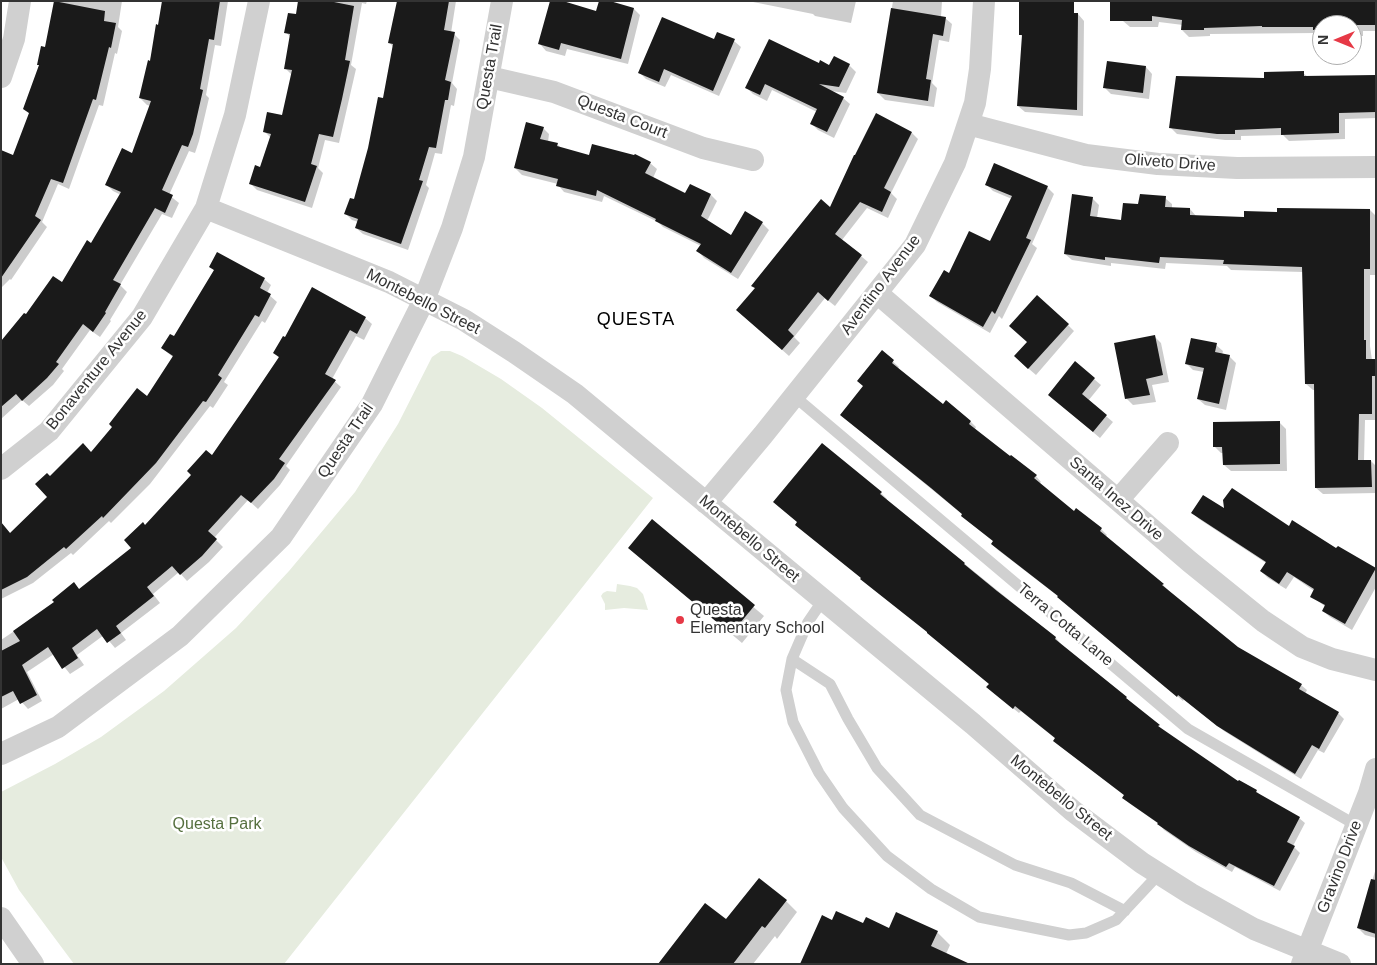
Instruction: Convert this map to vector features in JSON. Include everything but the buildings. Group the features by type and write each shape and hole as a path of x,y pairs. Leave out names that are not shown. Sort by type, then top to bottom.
{"street":[{"path":"2,72 14,39 20,1"},
{"name":"Bonaventure Avenue","path":"1,469 49,431 142,317 206,208 235,115 259,1"},
{"name":"Questa Trail","path":"1,754 58,727 180,636 281,537 372,404 424,300 452,228 474,157 502,1"},
{"name":"Aventino Avenue","path":"706,502 915,245 955,163 975,103 980,69 984,1"},
{"name":"Questa Court","path":"489,77 554,92 703,148 753,160"},
{"name":"Oliveto Drive","path":"968,124 1086,155 1158,164 1237,168 1376,167"},
{"name":"Montebello Street","path":"206,208 389,282 464,320 575,394 973,724 1073,811 1142,863 1191,894 1304,957 1340,964"},
{"name":"Santa Inez Drive","path":"877,293 1190,562 1263,621 1302,647 1332,659 1376,670"},
{"path":"1118,500 1168,443"},
{"name":"Gravino Drive","path":"1304,957 1369,793 1376,769"},
{"path":"1,918 33,964"}],"lane":[{"name":"Terra Cotta Lane","path":"794,396 1188,729 1356,825"},
{"path":"823,600 808,622 792,659 786,690 794,722 808,754 843,808 886,856 931,889 979,917 1069,935 1086,933 1116,920 1158,874"},
{"path":"792,659 830,684 877,768 920,815 1015,865 1071,883 1125,911"}],"green space":[{"name":"Questa Park","path":"441,351 450,351 462,356 501,379 542,408 653,498 284,964 74,964 19,890 1,857 1,792 101,737 164,691 236,628 289,571 355,492 398,424 432,357"},
{"path":"617,584 637,588 643,594 648,610 624,608 605,610 605,604 601,596 607,591 616,592"}],"place":[{"name":"Questa Elementary School","path":"680,620"}],"district":[{"name":"QUESTA","path":"636,320"}]}
